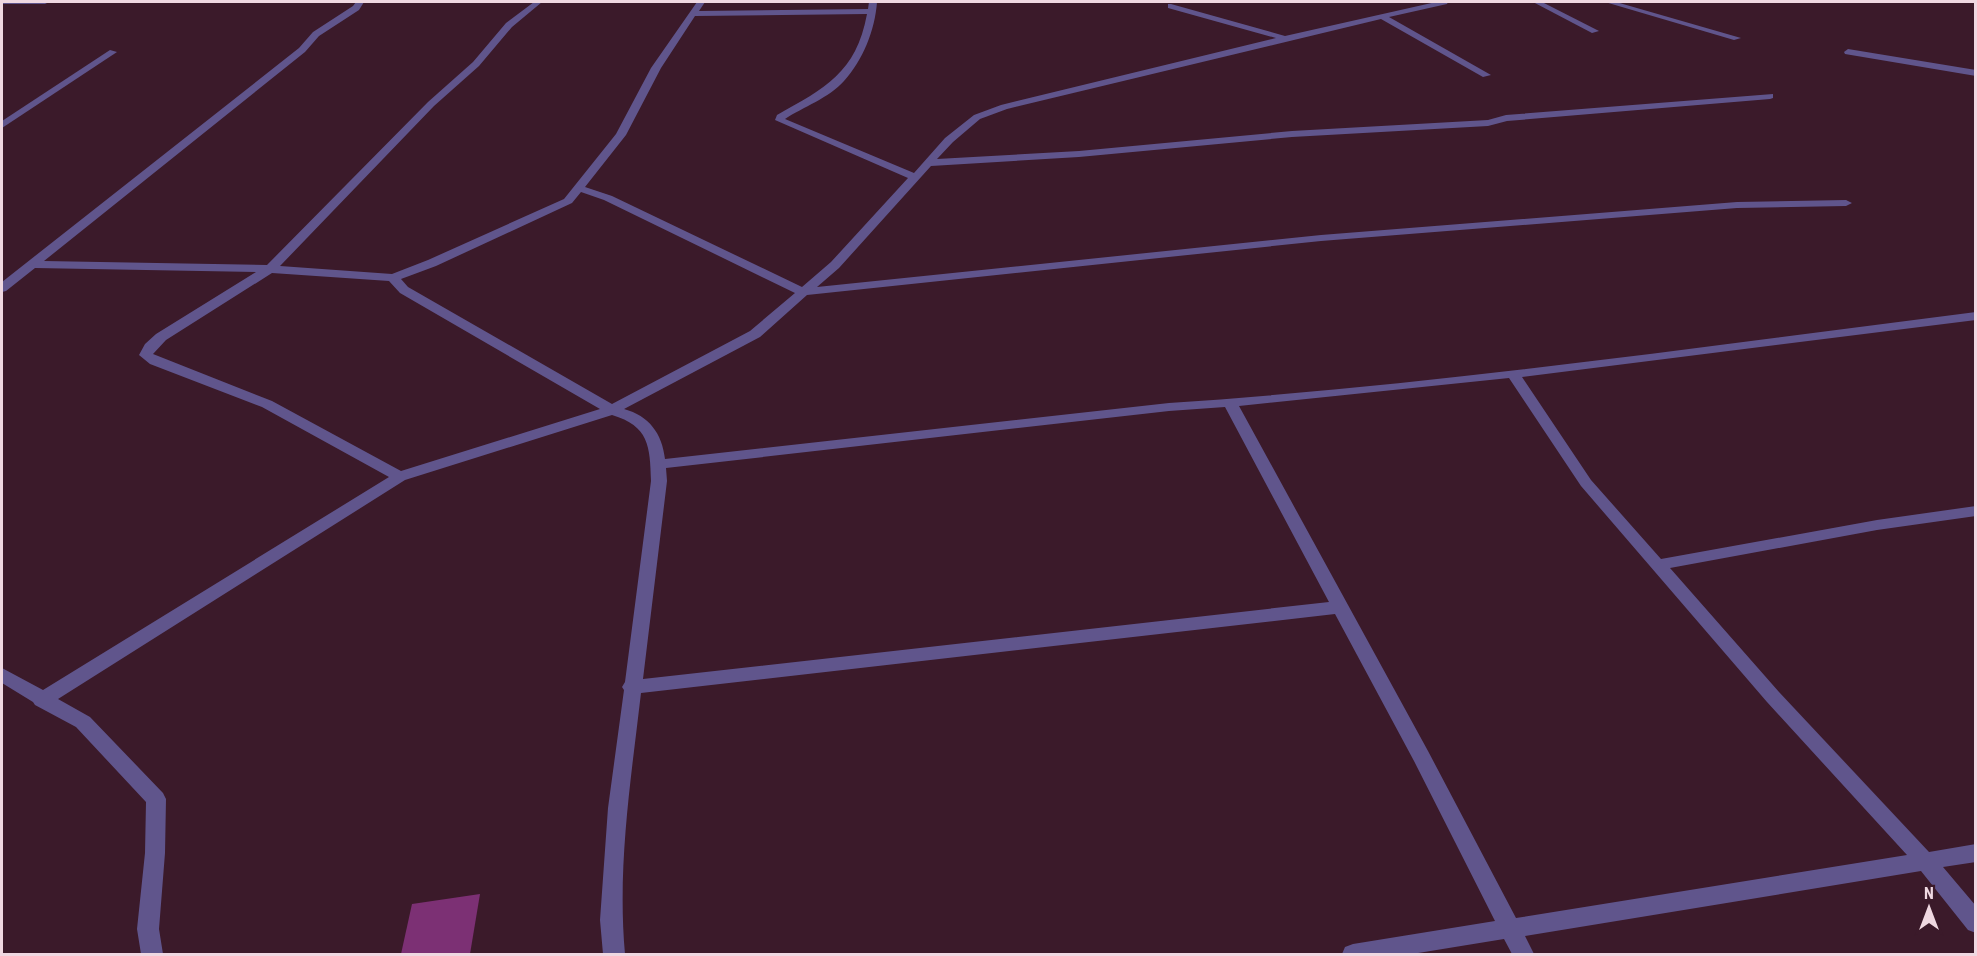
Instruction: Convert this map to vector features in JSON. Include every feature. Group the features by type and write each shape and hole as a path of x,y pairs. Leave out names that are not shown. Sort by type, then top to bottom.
{"street":[{"path":"2,2 45,2"},
{"path":"2,288 302,50 316,34 356,8 360,2"},
{"path":"400,477 267,404 155,361 146,355 150,347 161,338 270,269 431,104 476,64 509,25 538,2"},
{"path":"34,264 270,269 393,278 568,201 621,135 656,68 701,2"},
{"path":"1177,2 1172,6 1284,38"},
{"path":"1396,2 1418,9"},
{"path":"41,700 400,477 612,411 755,333 835,266 927,163 976,117 1004,107 1284,38 1444,2"},
{"path":"1537,2 1595,31"},
{"path":"1609,2 1737,38"},
{"path":"692,15 872,6 867,36 840,80 823,93 780,117 780,120 915,177"},
{"path":"1383,17 1486,75"},
{"path":"2,125 113,52"},
{"path":"1848,52 1976,73"},
{"path":"927,163 1079,154 1292,134 1488,123 1506,118 1770,96"},
{"path":"579,188 608,198 803,291 1321,238 1737,205 1846,203"},
{"path":"393,278 404,290 612,411 627,414 643,422 650,431 659,464 659,481 631,687 618,808 611,920 614,954"},
{"path":"659,464 1169,407 1230,403 1513,374 1976,316"},
{"path":"1513,374 1586,483 1773,697 1926,862 1976,923"},
{"path":"1230,403 1421,756 1523,954"},
{"path":"1657,565 1877,525 1976,512"},
{"path":"631,687 1341,607"},
{"path":"2,675 41,700 83,722 156,799 155,853 147,929 152,954"},
{"path":"1353,954 1976,853"}],"building":[{"path":"480,894 470,954 401,954 412,904"}]}
